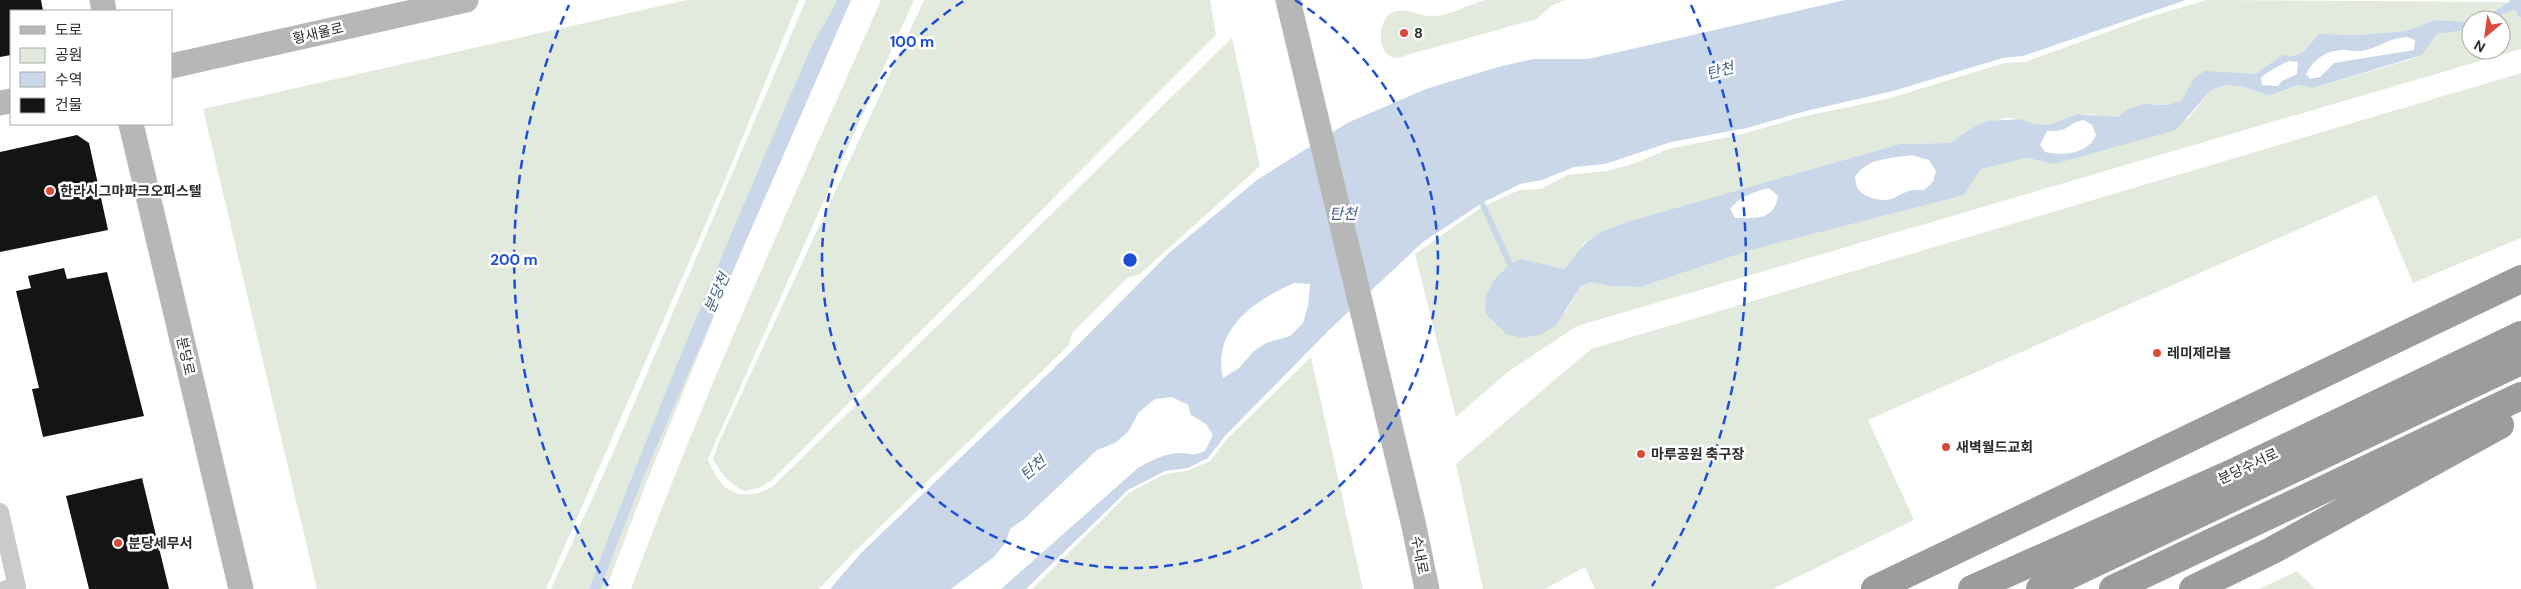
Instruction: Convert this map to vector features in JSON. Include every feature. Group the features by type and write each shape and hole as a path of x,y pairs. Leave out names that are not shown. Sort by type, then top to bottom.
{"highway":[{"path":"1875,589 2521,279"},
{"name":"분당수서로","path":"1972,589 2239,470 2521,335"},
{"name":"분당수서로","path":"2040,589 2521,361"},
{"path":"2113,589 2521,396"},
{"path":"2193,589 2271,550 2521,413"}],"main road":[{"name":"황새울로","path":"172,66 466,0"},
{"name":"수내로","path":"1288,0 1413,522 1427,589"},
{"name":"분당로","path":"131,125 241,589"}],"street":[{"path":"0,512 17,587 6,589"}],"green space":[{"path":"687,0 799,0 728,173 546,589 317,589 203,109"},
{"path":"806,0 843,0 647,481 606,589 551,589 613,453"},
{"path":"881,0 914,0 708,459 718,479 732,491 740,494 750,494 772,487 1232,38 1260,166 1140,274 1127,278 1072,333 1069,345 856,550 819,589 631,589 659,514 720,366"},
{"path":"924,0 1210,0 1216,35 772,480 759,488 744,491 726,478 713,459 719,442"},
{"path":"1486,0 1565,0 1551,6 1537,19 1399,58 1389,56 1384,51 1381,29 1388,16 1393,12 1407,11 1426,16 1438,16"},
{"path":"2206,0 2510,2 2494,10 2461,10 2461,21 2435,20 2406,31 2357,35 2319,34 2303,52 2293,56 2282,55 2255,74 2240,74 2189,90 2182,100 2168,105 2155,104 2128,109 2118,117 2109,118 2092,114 2077,114 2049,125 2035,124 2021,119 2005,118 1970,129 1950,143 1900,144 1611,227 1585,242 1565,269 1521,259 1565,313 1581,286 1591,282 1610,286 1640,287 1751,250 1963,195 1981,169 2027,158 2054,164 2188,119 2211,90 2226,85 2245,87 2269,96 2299,85 2313,88 2422,55 2437,34 2461,31 2461,60 2484,60 1577,326 1509,371 1456,417 1415,254 1482,207 1519,190 1541,189 1567,175 1607,171 1636,163 1668,149 1743,134 1801,117 1887,99 2004,63 2025,62 2143,19"},
{"path":"2515,9 2519,18 2521,17 2521,49 2511,52 2511,11"},
{"path":"2521,73 2521,238 2413,283 2376,195 1868,420 1914,520 1773,589 1595,589 1585,567 1545,589 1483,589 1456,464 1591,349"},
{"path":"1311,357 1363,589 1032,589 1130,492 1165,474 1187,471 1210,461 1226,440"},
{"path":"2297,571 2315,589 2259,589"}],"water":[{"name":"분당천","path":"837,0 851,0 642,480 600,589 589,589 641,453 724,251 810,50"},
{"name":"탄천","path":"1845,0 2186,0 2023,56 2003,58 1893,91 1806,111 1747,128 1671,142 1605,164 1574,167 1542,180 1520,184 1482,203 1423,242 1329,330 1225,436 1208,458 1188,468 1165,471 1128,490 1026,589 1001,589 1138,468 1170,454 1195,454 1205,451 1213,435 1206,424 1191,415 1188,405 1172,397 1155,399 1139,412 1128,432 1115,443 1097,450 1024,519 1010,529 1006,542 994,557 951,589 830,589 861,553 1075,348 1169,253 1257,180 1347,123 1426,89 1494,68 1533,59 1588,59","holes":["1294,283 1310,284 1308,306 1303,323 1290,336 1266,343 1254,351 1239,368 1223,378 1221,361 1224,345 1230,331 1239,319 1251,308 1279,290"]},
{"path":"2509,0 2521,0 2521,17 2519,18 2515,9 2511,11 2495,10 2510,2"},
{"path":"2435,20 2461,21 2461,31 2437,34 2422,55 2313,88 2298,85 2269,96 2245,87 2226,85 2211,90 2176,130 2054,164 2027,158 1981,169 1964,195 1751,250 1640,287 1610,286 1591,282 1581,286 1556,325 1542,334 1523,338 1506,334 1485,313 1486,296 1493,281 1510,264 1521,259 1565,269 1580,249 1594,237 1611,228 1634,220 1900,144 1950,143 1970,129 1987,121 2021,119 2035,124 2049,125 2077,114 2118,117 2128,109 2144,104 2168,105 2182,100 2194,78 2205,71 2255,74 2282,55 2293,56 2303,52 2319,34 2357,35 2406,31","holes":["2407,37 2415,40 2414,50 2334,63 2320,77 2310,79 2306,74 2313,63 2333,51 2364,51 2390,40","2289,61 2298,62 2297,74 2282,81 2278,86 2262,85 2261,78","2084,120 2092,125 2096,135 2081,150 2059,154 2045,152 2040,145 2047,131 2065,129 2078,121","1912,155 1929,160 1936,171 1933,182 1924,190 1911,191 1885,200 1865,195 1857,188 1855,177 1866,166 1880,160","1769,188 1778,196 1773,210 1757,218 1735,218 1730,209 1734,205 1747,195"]}],"building":[{"path":"0,0 41,0 43,10 10,10 10,55 0,57"},
{"name":"한라시그마파크오피스텔","path":"77,135 89,143 108,230 0,252 0,152"},
{"path":"64,268 67,279 107,272 144,416 43,437 32,389 39,388 16,291 31,288 28,276"},
{"name":"분당세무서","path":"142,478 169,589 89,589 66,496"}],"waterway":[{"path":"1482,203 1510,264"}],"place":[{"name":"8","path":"1404,33"},
{"name":"한라시그마파크오피스텔","path":"50,191"},
{"name":"레미제라블","path":"2157,353"},
{"name":"새벽월드교회","path":"1946,447"},
{"name":"마루공원 축구장","path":"1641,454"},
{"name":"분당세무서","path":"118,543"}]}
